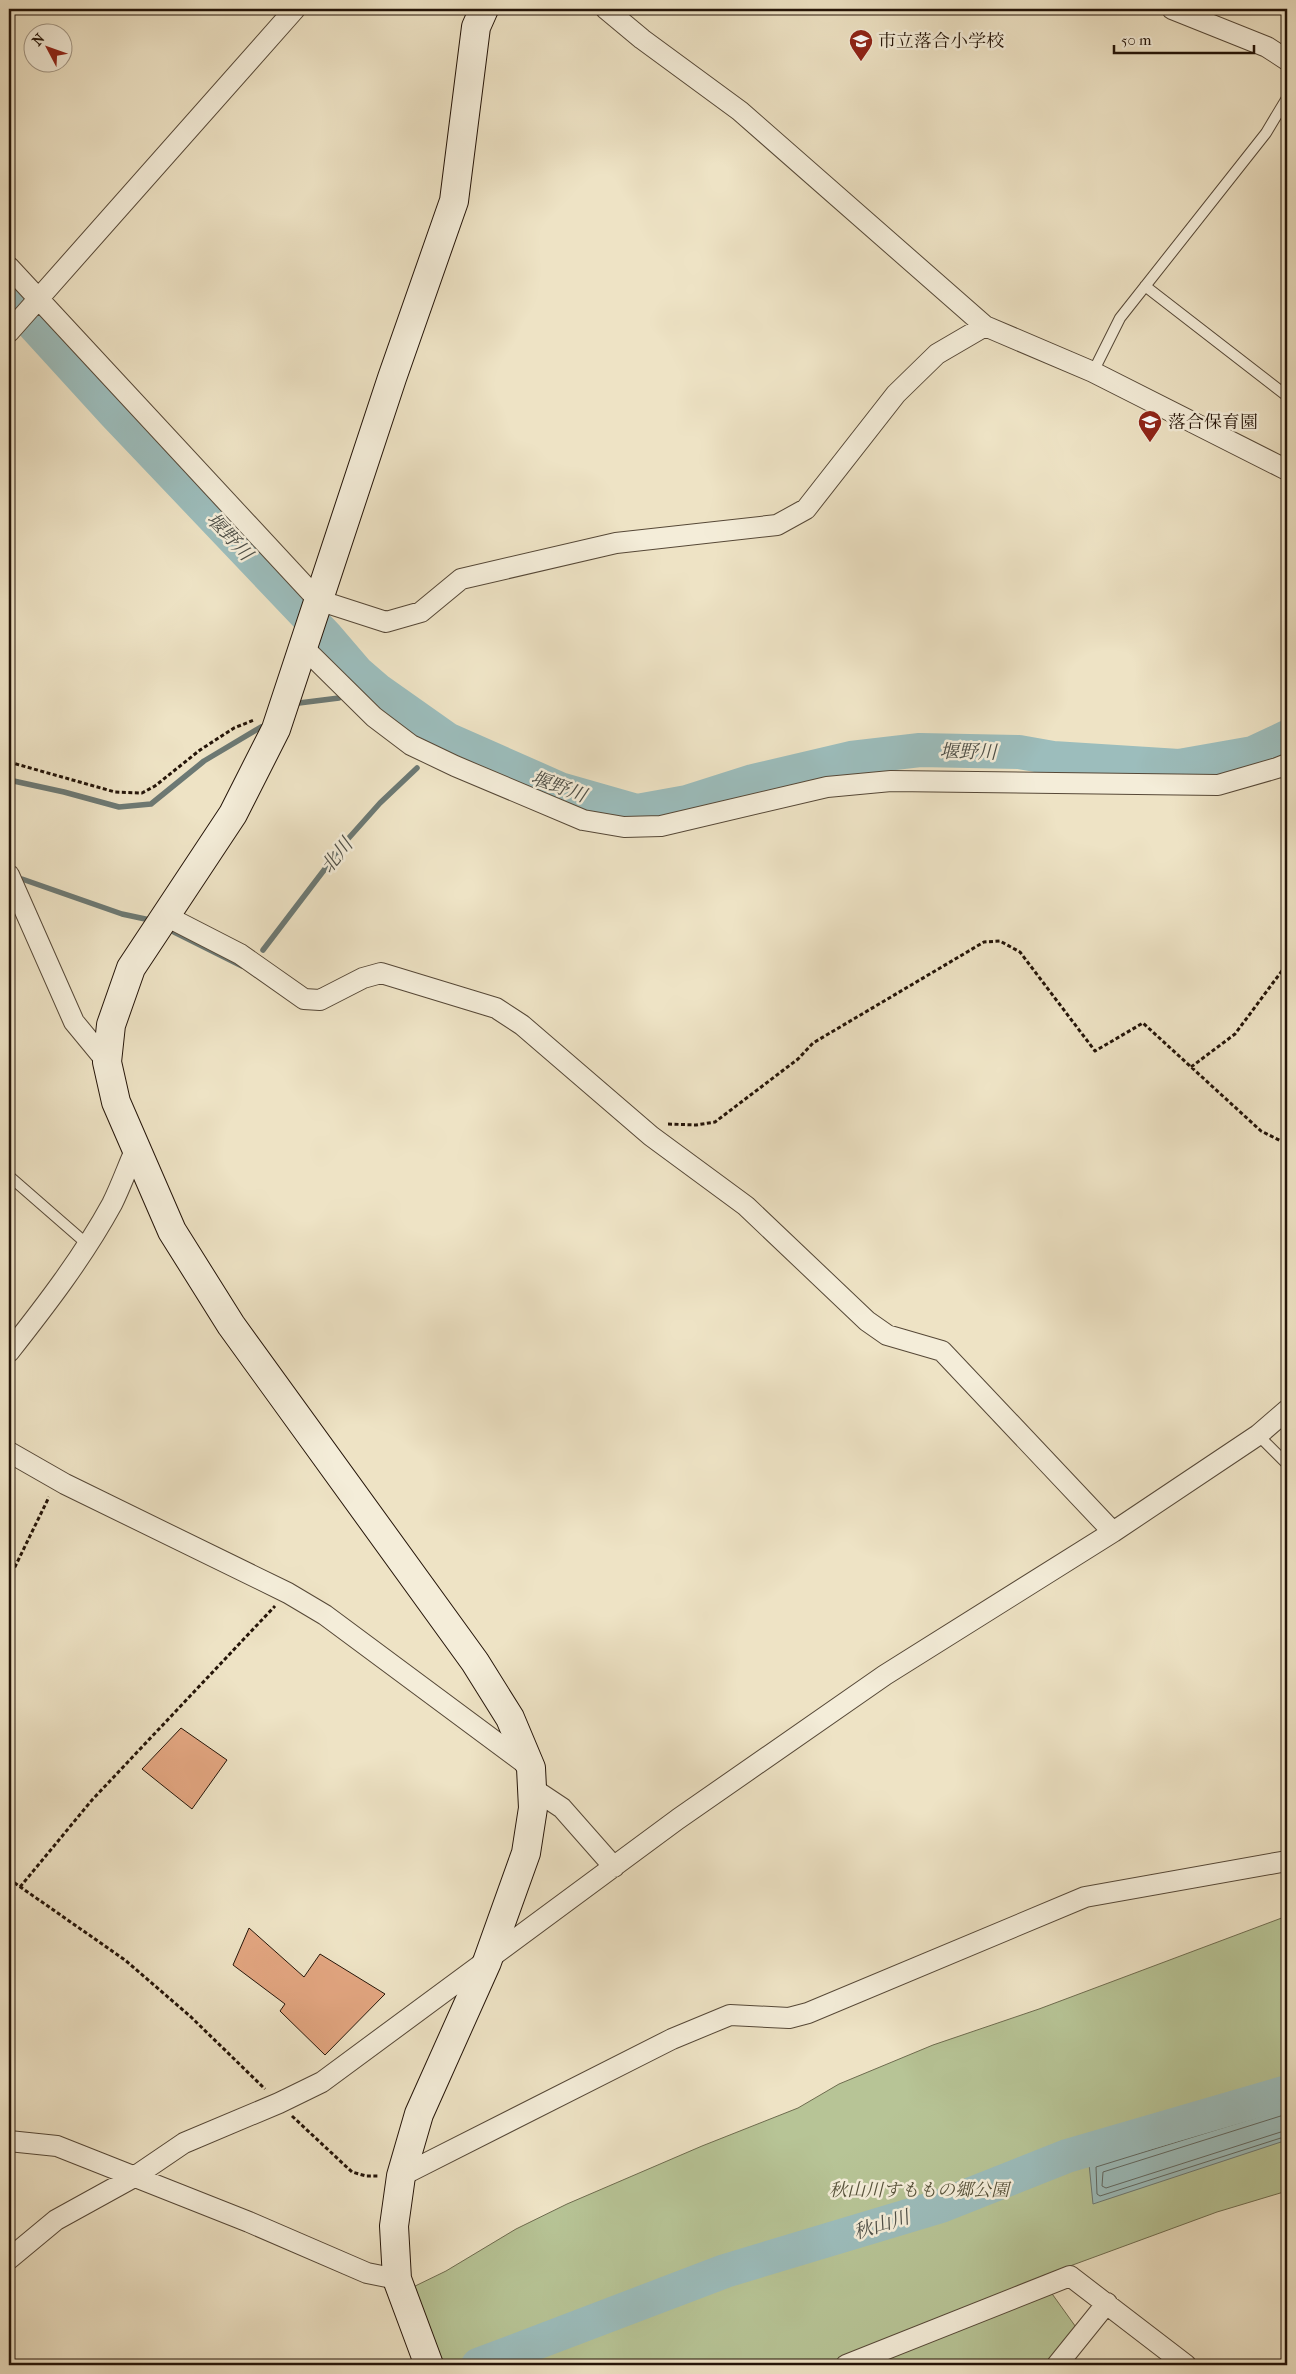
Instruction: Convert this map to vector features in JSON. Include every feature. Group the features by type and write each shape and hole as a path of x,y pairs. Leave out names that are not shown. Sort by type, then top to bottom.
{"street":[{"path":"11,329 295,9"},
{"path":"426,2359 397,2279 394,2226 401,2176 419,2114 487,1962 526,1853 533,1808 531,1778 510,1718 474,1662 230,1325 172,1231 116,1102 107,1062 111,1025 131,968 233,814 276,729 454,201 476,27 484,9"},
{"path":"606,9 642,39 740,111 985,326 1092,372 1287,470"},
{"path":"1172,9 1267,47 1287,60"},
{"path":"9,267 36,299 317,604 386,622 421,612 461,579 616,543 776,525 806,509 896,394 937,354 985,326"},
{"path":"304,644 374,717 411,745 455,766 583,820 624,827 661,826 827,787 854,784 891,781 992,780 1218,785 1287,764"},
{"path":"9,874 74,1022 107,1062"},
{"path":"166,916 240,954 304,999 320,1000 363,978 381,973 496,1008 522,1025 646,1132 746,1206 867,1321 886,1335 942,1351 1113,1532"},
{"path":"9,1352 48,1304 87,1244 112,1203 136,1148"},
{"path":"9,2259 56,2220 134,2177 184,2143 279,2103 322,2082 487,1962 686,1813 885,1675 1113,1532 1258,1435 1287,1410"},
{"path":"9,1452 56,1480 288,1593 325,1615 531,1778 562,1808 614,1867"},
{"path":"401,2176 672,2039 730,2015 789,2018 808,2013 1085,1897 1287,1861"},
{"path":"9,2141 57,2146 368,2273 397,2279"},
{"path":"846,2365 1070,2276 1108,2303 1186,2365"},
{"path":"1058,2365 1108,2303"}],"lane":[{"path":"1092,372 1120,318 1266,133 1287,98"},
{"path":"1145,286 1287,396"},
{"path":"9,1176 87,1244"},
{"path":"1258,1435 1287,1464"}],"path":[{"path":"9,762 115,792 142,793 155,786 200,750 234,728 282,709"},
{"path":"646,1132 666,1124 696,1125 715,1122 798,1060 813,1043 984,942 1000,941 1020,952 1095,1051 1143,1023 1260,1130 1287,1144"},
{"path":"1191,1067 1235,1034 1287,964"},
{"path":"9,1579 34,1530 56,1480"},
{"path":"20,1887 92,1800 288,1593"},
{"path":"9,1879 126,1960 191,2017 352,2172 366,2176 401,2176"}],"green space":[{"name":"秋山川すももの郷公園","path":"1287,1916 1287,2191 1217,2212 1040,2277 1078,2330 1050,2365 443,2365 409,2289 446,2271 516,2229 567,2204 702,2146 798,2108 839,2084 933,2045 1039,2009"}],"water":[{"path":"1287,2103 1287,2140 1093,2204 1089,2164"}],"building":[{"path":"181,1728 227,1760 192,1809 142,1769"},
{"path":"249,1928 304,1977 320,1954 385,1994 325,2055 280,2011 285,2004 233,1965"}],"waterway":[{"name":"堰野川","path":"9,298 115,414 327,637 357,672 379,691 447,739 560,789 637,811 687,802 753,781 851,758 920,750 1019,752 1053,758 1179,766 1253,753 1287,737"},
{"path":"299,703 339,698"},
{"path":"380,703 396,705"},
{"path":"9,780 119,807 151,804 204,761 261,727"},
{"name":"北川","path":"263,950 347,840 380,803 417,768"},
{"name":"北川","path":"22,879 122,914 150,920"},
{"name":"北川","path":"174,932 242,966"},
{"name":"秋山川","path":"478,2365 725,2271 941,2206 1067,2156 1287,2092"}],"place":[{"name":"市立落合小学校","path":"861,62"},
{"name":"落合保育園","path":"1150,443"}]}
